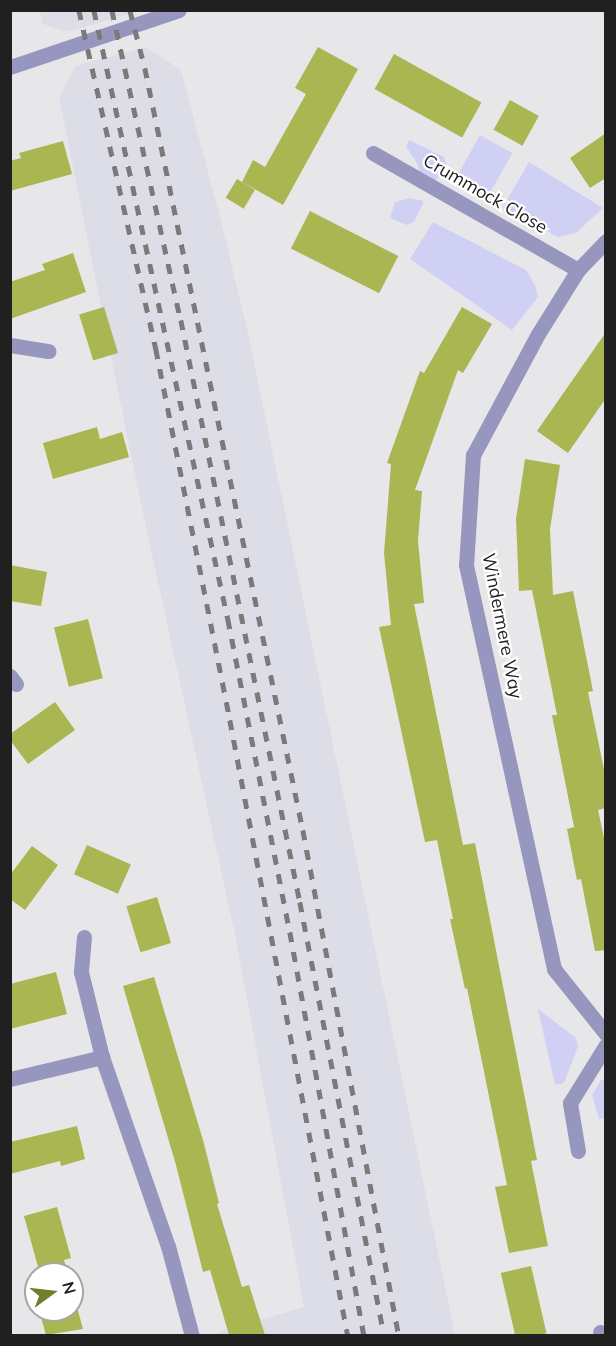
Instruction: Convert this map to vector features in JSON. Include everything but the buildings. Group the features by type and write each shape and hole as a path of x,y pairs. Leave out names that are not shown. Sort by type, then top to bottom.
{"street":[{"path":"10,67 179,10"},
{"name":"Crummock Close","path":"373,153 578,270"},
{"name":"Windermere Way","path":"606,241 578,270 538,334 473,455 466,565 554,969 606,1034"},
{"path":"10,345 49,351"},
{"path":"84,937 81,972 102,1057 168,1246 192,1335"},
{"path":"578,1151 570,1103 606,1045"},
{"path":"10,1079 102,1057"}],"shaded area":[{"path":"40,10 139,11 67,32 43,24"},
{"path":"146,47 181,70 248,333 455,1335 209,1335 304,1307 235,935 139,495 59,97 75,66"},
{"path":"480,135 512,153 488,198 455,180"},
{"path":"409,140 444,157 447,167 435,181 421,175 416,161 406,147"},
{"path":"529,162 603,208 576,233 558,237 503,207"},
{"path":"410,198 424,201 414,222 407,225 390,218 395,202"},
{"path":"433,222 526,270 535,285 538,297 512,330 410,259"},
{"path":"538,1009 576,1038 578,1046 564,1083 555,1085"},
{"path":"605,1079 605,1118 599,1119 592,1095 601,1080"}],"railway":[{"path":"79,10 156,349 348,1336"},
{"path":"94,10 228,619 290,932 364,1336"},
{"path":"112,10 181,320 300,902 384,1336"},
{"path":"130,10 145,68 303,830 399,1336"}]}
